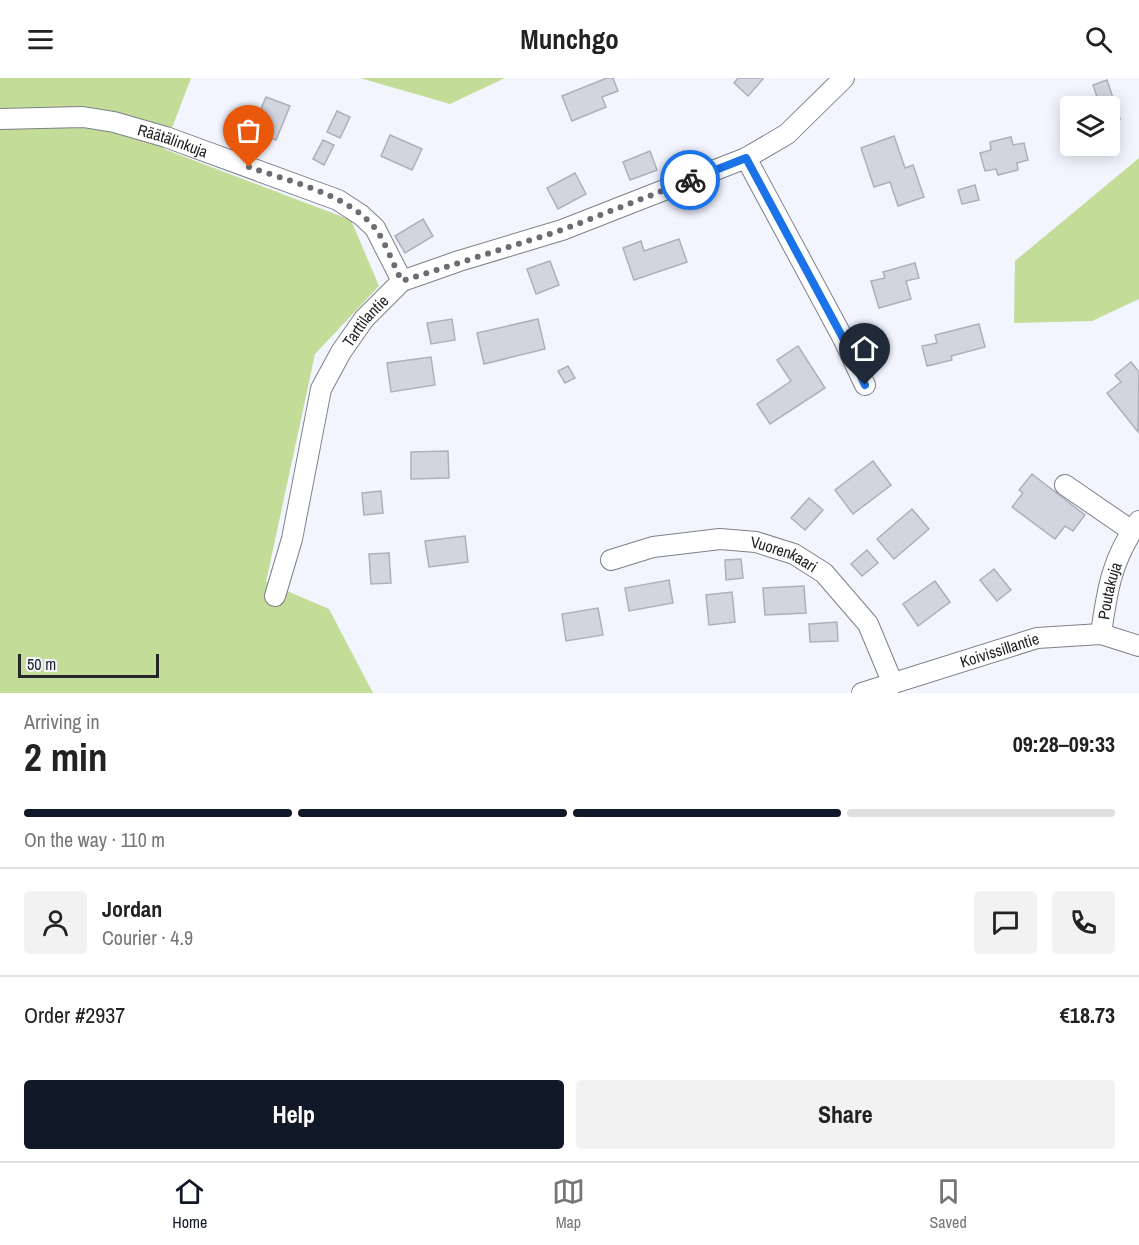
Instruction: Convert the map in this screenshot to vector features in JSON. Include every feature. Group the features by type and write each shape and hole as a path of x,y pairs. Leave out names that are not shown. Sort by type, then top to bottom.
{"street":[{"name":"Tarttilantie","path":"274,596 292,539 321,388 340,352 364,320 402,281 562,230 746,158 787,134 844,78"},
{"name":"Räätälinkuja","path":"0,118 83,117 114,122 176,141 338,200 361,215 375,228 402,281"},
{"path":"746,158 844,340 865,385"},
{"path":"1065,485 1136,526"},
{"name":"Poutakuja","path":"1101,634 1107,587 1115,562 1136,526"},
{"name":"Vuorenkaari","path":"611,560 653,547 720,539 756,542 794,554 824,573 868,624 893,684"},
{"name":"Koivissillantie","path":"862,693 1037,638 1101,634 1139,646"}],"green space":[{"path":"0,78 191,78 164,149 351,220 379,286 315,354 266,582 329,609 373,693 0,693"},
{"path":"360,78 505,78 450,104"},
{"path":"1139,158 1139,299 1092,321 1014,323 1015,261"}],"building":[{"path":"607,78 613,78 618,91 602,97 606,107 572,121 562,96"},
{"path":"738,78 763,79 748,96 734,83"},
{"path":"1107,80 1112,96 1097,96 1093,85"},
{"path":"266,97 290,106 276,140 252,130"},
{"path":"337,111 350,117 340,138 327,132"},
{"path":"390,135 422,149 412,170 381,156"},
{"path":"894,136 905,168 913,165 924,197 898,206 890,182 874,187 861,148"},
{"path":"1011,137 1013,145 1024,143 1028,160 1017,163 1018,170 998,175 996,169 985,171 980,153 991,150 990,142"},
{"path":"323,140 334,145 324,165 313,159"},
{"path":"650,151 657,170 630,180 623,162"},
{"path":"575,173 586,194 558,209 547,188"},
{"path":"975,185 979,200 962,204 958,190"},
{"path":"423,219 433,236 405,253 395,236"},
{"path":"679,239 687,262 634,280 623,248 641,241 644,251"},
{"path":"550,261 559,285 536,294 527,269"},
{"path":"915,263 919,278 906,281 911,299 879,308 871,281 885,278 883,272"},
{"path":"452,319 455,340 431,344 427,323"},
{"path":"538,319 545,349 484,364 477,333"},
{"path":"979,324 985,347 951,356 952,360 927,366 922,346 937,343 935,335"},
{"path":"798,346 825,388 770,424 757,404 791,381 777,360"},
{"path":"431,357 435,385 391,392 387,363"},
{"path":"1131,362 1139,372 1138,432 1107,393 1121,382 1115,375"},
{"path":"568,366 575,378 565,383 558,371"},
{"path":"448,451 449,478 411,479 411,452"},
{"path":"873,461 891,485 853,514 835,490"},
{"path":"1032,474 1085,515 1073,531 1065,526 1055,539 1012,507 1023,493 1019,490"},
{"path":"381,491 383,513 364,515 362,493"},
{"path":"809,498 823,510 805,530 791,518"},
{"path":"912,509 929,529 894,559 877,539"},
{"path":"465,536 468,562 429,567 425,541"},
{"path":"867,550 878,563 862,576 851,564"},
{"path":"389,553 391,583 371,584 369,554"},
{"path":"741,559 743,578 726,580 725,560"},
{"path":"994,569 1011,590 997,601 980,580"},
{"path":"669,580 673,603 629,611 625,588"},
{"path":"935,581 950,602 918,626 903,604"},
{"path":"804,586 806,613 765,615 763,588"},
{"path":"732,592 735,622 709,625 706,595"},
{"path":"598,608 603,635 566,641 562,614"},
{"path":"837,622 838,641 810,642 809,624"}],"way so far":[{"path":"249,167 338,200 361,215 375,228 402,281 562,230 690,180"}],"route":[{"path":"690,180 746,158 844,340 865,385"}]}
